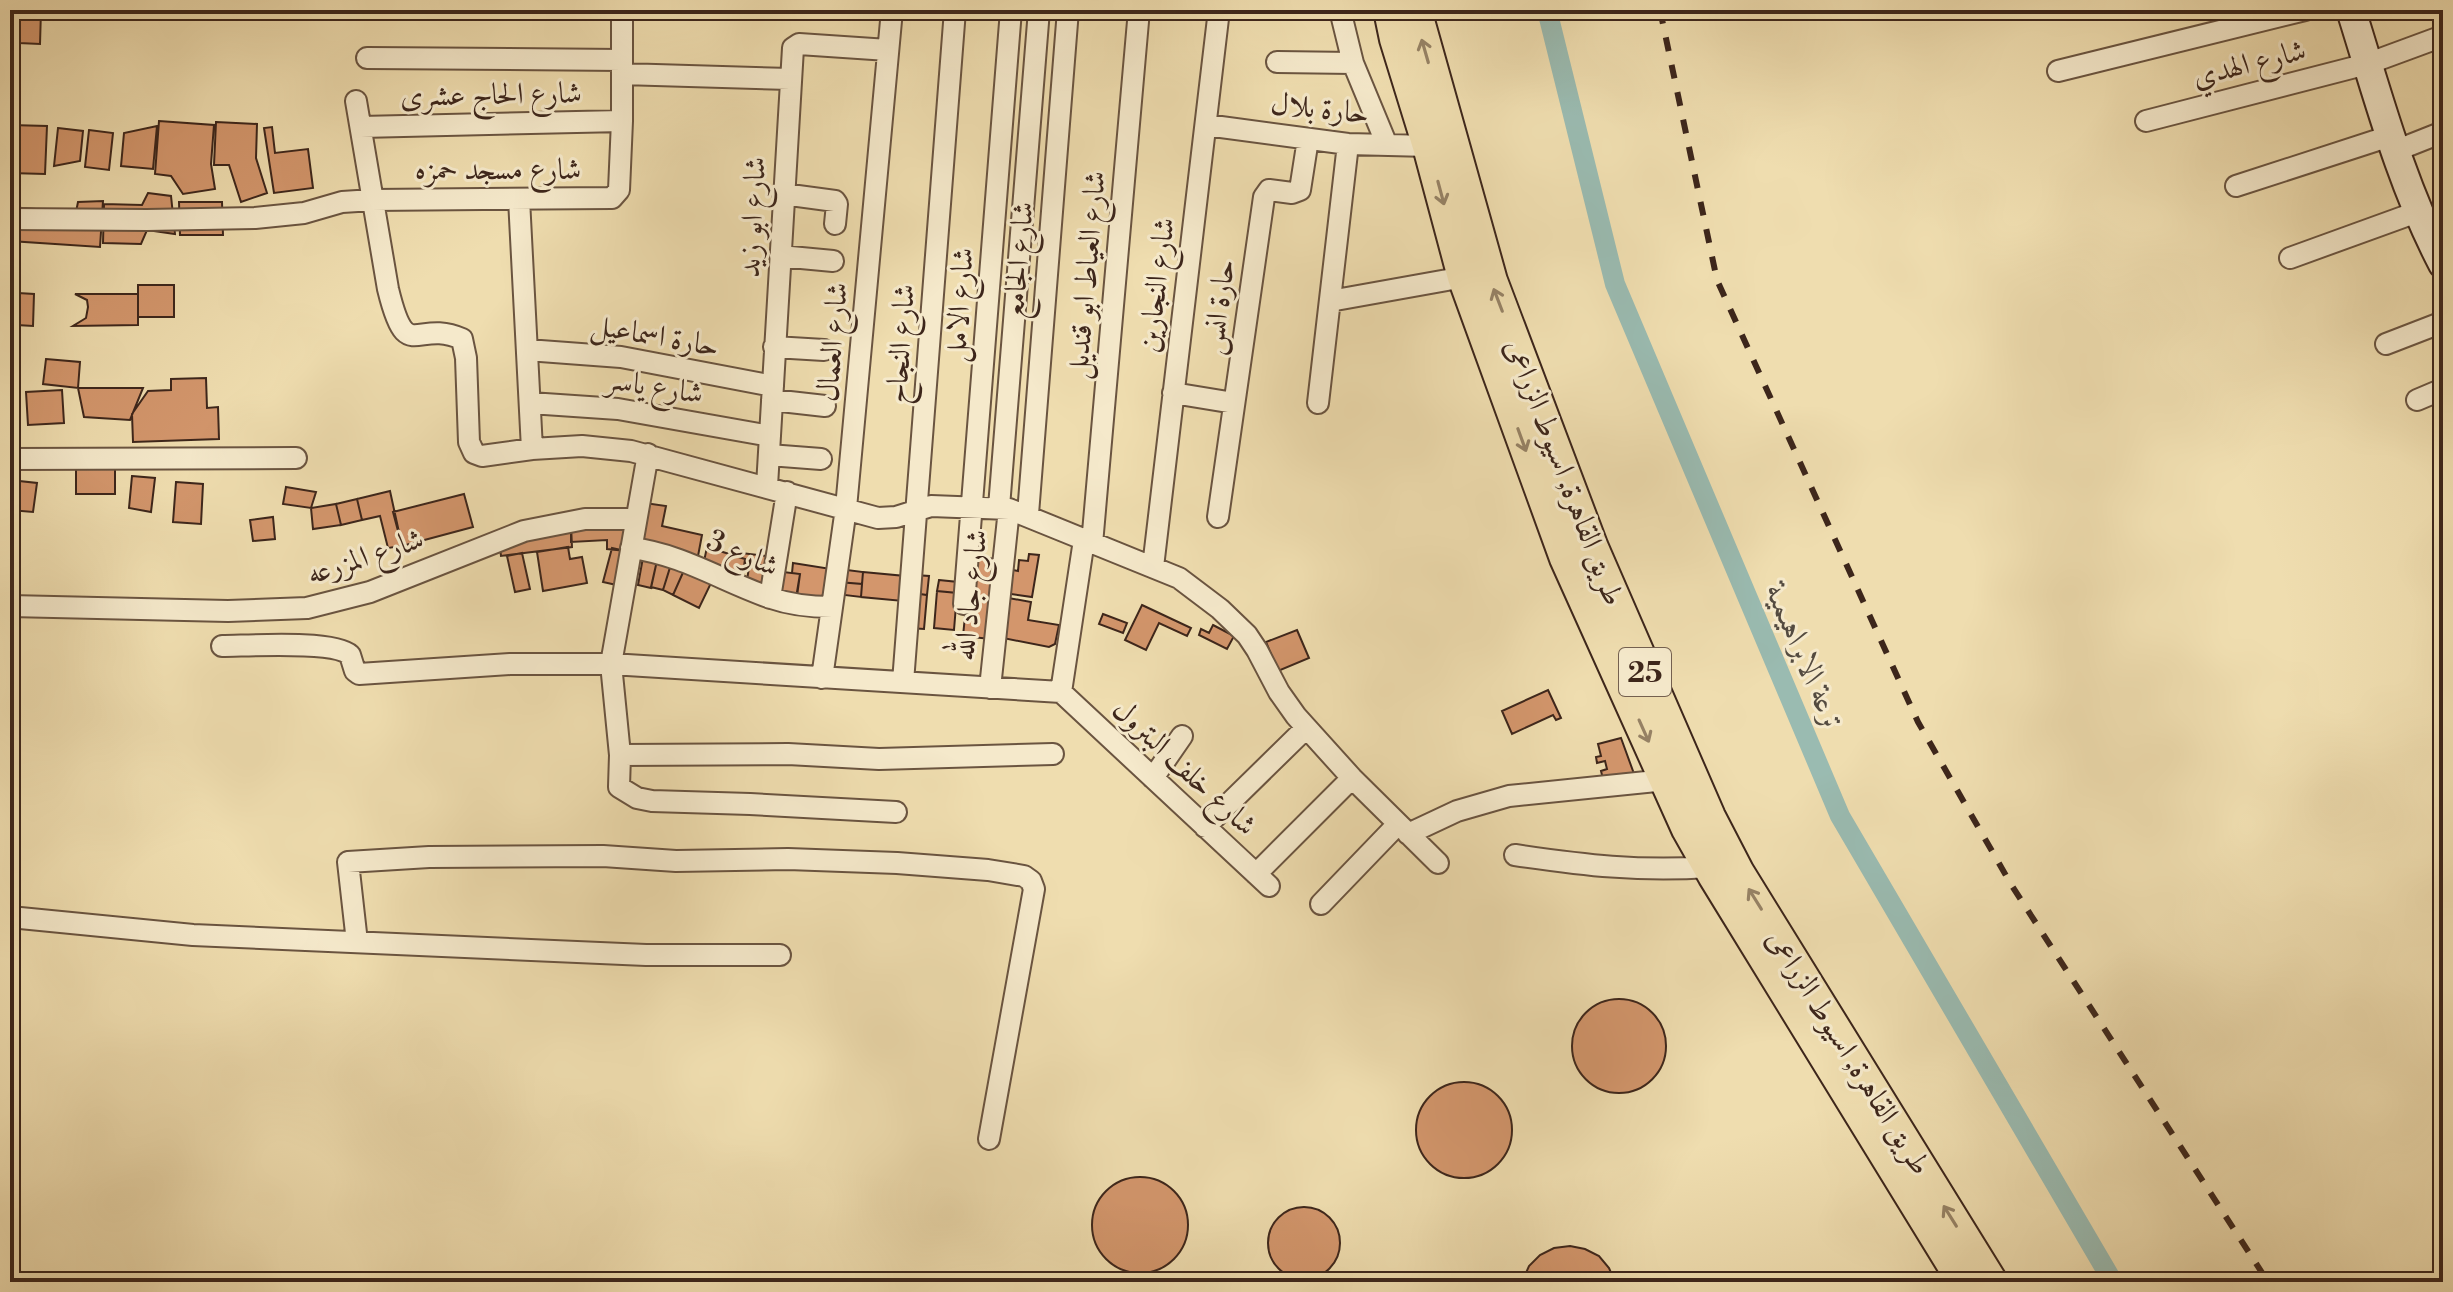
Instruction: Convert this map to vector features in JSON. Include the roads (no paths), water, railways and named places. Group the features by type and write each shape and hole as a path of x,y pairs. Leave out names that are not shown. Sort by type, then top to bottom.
{"highway":[{"name":"طريق القاهرة, اسيوط الزراعى","path":"1390,10 1464,277 1566,558 1688,829 1964,1282"},
{"name":"طريق القاهرة, اسيوط الزراعى","path":"1415,10 1491,281 1592,548 1709,817 1738,873 1991,1282"}],"main road":[{"path":"2351,10 2392,144 2428,221 2443,264"}],"street":[{"path":"622,10 622,121"},
{"name":"شارع العمال","path":"822,678 846,508 892,10"},
{"name":"شارع النجاح","path":"903,682 955,10"},
{"name":"شارع الامل","path":"964,604 1011,10"},
{"name":"شارع جاد الله","path":"990,688 1012,510 1039,10"},
{"name":"شارع الجامع","path":"1012,510 1068,10"},
{"name":"شارع العياط ابو قنديل","path":"1061,692 1088,542 1139,10"},
{"name":"شارع النجارين","path":"1153,567 1219,10"},
{"path":"1340,10 1353,63 1387,145"},
{"path":"2058,71 2305,10"},
{"name":"شارع الهدي","path":"2146,121 2367,64 2443,36"},
{"name":"شارع ابو زيد","path":"770,598 777,489 769,445 793,48 799,44 888,50"},
{"path":"367,58 622,67 790,79"},
{"path":"1277,62 1353,63"},
{"path":"356,101 394,316 401,330 416,336 440,334 462,339 465,345 469,442 474,453 482,456 582,446 648,454 869,517 887,518 931,506 1012,510 1166,572 1190,585 1234,622 1257,650 1279,692 1306,728 1438,863"},
{"name":"شارع الحاج عشرى","path":"361,127 622,121"},
{"name":"شارع مسجد حمزه","path":"10,219 255,218 304,213 342,202 373,200 612,198 619,190 622,121"},
{"name":"حارة بلال","path":"1206,125 1348,144 1429,146"},
{"path":"2236,186 2443,132"},
{"name":"حارة انس","path":"1218,517 1265,194 1269,190 1292,193 1300,190 1308,139"},
{"path":"1318,403 1348,144"},
{"path":"783,194 835,201 835,224"},
{"path":"519,199 532,449"},
{"path":"2290,258 2428,221"},
{"path":"780,256 833,261"},
{"path":"1330,301 1464,277"},
{"path":"2386,344 2443,322"},
{"path":"774,347 824,350"},
{"name":"حارة اسماعيل","path":"527,350 621,357 825,406"},
{"path":"2417,400 2443,389"},
{"path":"1173,393 1234,403"},
{"name":"شارع ياسر","path":"530,403 618,409 821,459"},
{"path":"648,454 611,664 620,755 619,787 637,798 652,801 896,812"},
{"path":"10,459 296,458"},
{"name":"شارع المزرعه","path":"10,606 228,611 307,608 370,592 524,531 585,519 636,519"},
{"name":"شارع 3","path":"631,548 675,557 770,598 800,606 832,607"},
{"path":"222,646 299,645 340,649 350,655 359,674 510,664 611,664 1061,692"},
{"name":"شارع خلف البترول","path":"1061,692 1262,880 1352,778"},
{"path":"1205,827 1306,728"},
{"path":"1153,778 1182,736"},
{"path":"620,755 788,754 879,759 1053,754"},
{"path":"1321,904 1403,829 1509,796 1666,780"},
{"path":"1515,855 1596,867 1709,867"},
{"path":"357,942 348,862 429,857 603,856 676,861 788,859 897,863 1024,876 1031,881 1034,889 989,1139"},
{"path":"10,917 193,935 646,955 780,955"}],"waterway":[{"name":"ترعة الابراهيمية","path":"1547,10 1615,284 1840,816 2113,1282"}],"railway":[{"path":"1660,10 1717,280 1918,722 2012,886 2268,1282"}]}
